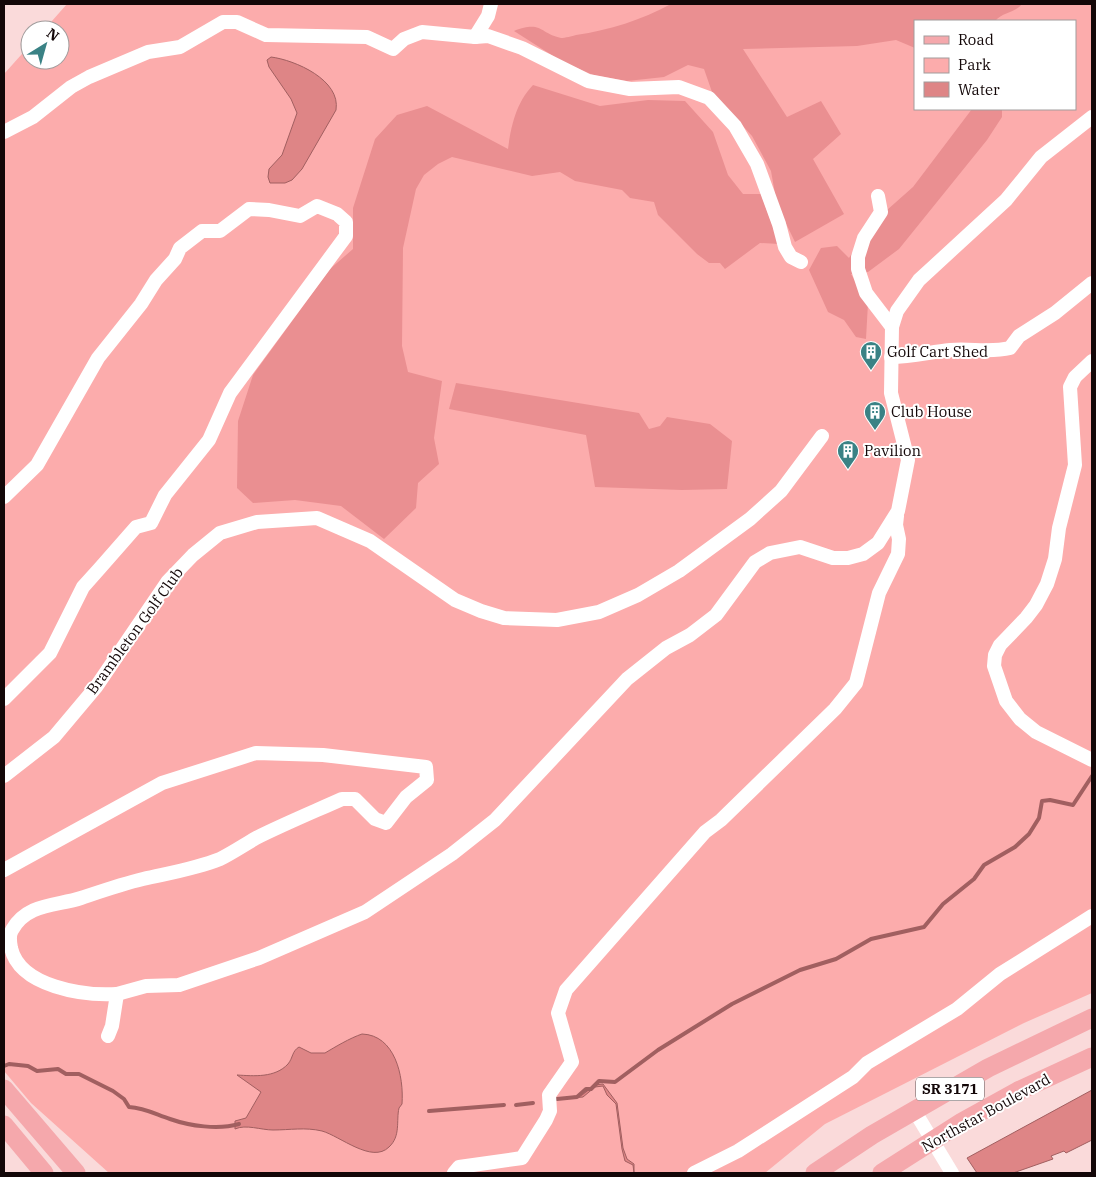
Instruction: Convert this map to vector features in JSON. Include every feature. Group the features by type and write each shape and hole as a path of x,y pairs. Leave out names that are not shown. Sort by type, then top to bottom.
{"main road":[{"name":"SR 3171","path":"814,1173 914,1110 988,1068 1092,1018"},
{"name":"Northstar Boulevard","path":"882,1173 933,1140 1018,1091 1092,1057"},
{"path":"4,1089 76,1173"},
{"path":"4,1125 44,1173"}],"street":[{"path":"475,37 488,16 491,4"},
{"path":"4,132 33,117 71,87 88,77 148,52 180,47 223,22 236,22 266,35 367,37 393,49 404,38 422,32 475,37 488,36 522,48 588,81 630,89 679,87 709,98 735,126 757,164 779,224 785,247 790,257 801,262"},
{"path":"454,1173 459,1167 522,1158 550,1111 549,1095 572,1062 558,1014 566,990 704,832 722,820 834,709 856,683 879,593 898,554 899,539 896,525 908,460 891,393 892,327 897,311 919,280 1006,200 1042,156 1092,117"},
{"path":"878,196 881,212 864,238 858,257 858,269 866,293 892,327"},
{"path":"4,497 37,465 98,358 156,280 175,259 180,248 202,231 220,231 249,209 269,210 300,216 316,206 338,214 346,222 346,236 230,392 209,440 165,495 151,523 136,527 94,574 84,587 50,653 4,699"},
{"path":"891,357 920,356 949,350 988,351 1010,348 1019,336 1055,313 1092,283"},
{"path":"1092,361 1075,377 1070,387 1075,465 1059,528 1056,559 1047,584 1036,605 1000,645 995,655 994,666 1006,701 1020,719 1036,732 1092,760"},
{"name":"Brambleton Golf Club","path":"4,776 54,737 96,688 168,581 193,554 220,532 257,522 318,518 370,541 455,600 504,618 558,620 599,612 638,595 679,571 750,518 781,490 822,436"},
{"path":"4,870 162,783 256,753 323,755 426,767 427,780 406,797 386,823 375,819 355,799 342,799 255,839 220,859 189,869 141,879 77,900 54,903 34,910 20,920 10,932 13,957 21,968 44,984 103,995 117,994 146,986 178,985 259,958 365,912 452,854 495,820 627,679 666,648 690,635 716,615 755,562 770,553 800,547 833,558 848,558 863,554 878,543 898,511"},
{"path":"694,1173 738,1151 853,1077 867,1063 957,1009 1000,974 1092,916"},
{"path":"108,1036 112,1026 117,994"},
{"path":"914,1110 952,1173"}],"green space":[{"path":"67,4 1092,4 1092,993 1024,1023 825,1124 765,1173 109,1173 31,1103 4,1071 4,74 20,56 20,70 70,70 70,20 53,20"}],"shaded area":[{"path":"671,4 1022,4 996,20 914,20 914,48 896,40 857,46 743,49 787,117 821,101 841,134 813,159 844,214 795,242 777,205 771,171 752,136 712,92 704,69 688,65 664,77 627,81 593,75 561,61 514,31 536,27 554,36 564,38 625,24"},
{"path":"533,85 600,106 648,100 685,101 713,132 728,175 743,194 761,194 779,244 760,243 725,269 720,263 709,263 697,254 658,215 654,202 630,198 622,190 575,181 560,172 532,176 452,157 438,164 424,175 416,189 403,248 402,346 408,372 442,381 434,438 439,464 418,483 416,508 384,539 341,506 295,500 253,503 237,488 238,421 253,375 330,269 353,249 353,208 375,139 397,115 427,106 508,149 518,107"},
{"path":"971,110 1002,110 1002,117 987,140 899,249 868,272 851,274 868,303 866,339 856,337 844,320 828,312 809,270 821,248 837,246 849,258 869,226 913,187"},
{"path":"456,383 639,413 649,429 660,426 667,417 710,424 732,441 727,489 682,490 595,487 586,435 449,409"}],"water":[{"path":"271,57 292,62 314,73 331,89 336,99 336,110 302,169 292,180 285,183 270,183 268,177 269,169 282,155 297,113 291,99 269,67 267,60"},
{"path":"362,1034 373,1036 382,1041 390,1049 399,1070 402,1104 399,1108 395,1138 389,1147 382,1151 365,1151 316,1130 273,1130 249,1127 235,1129 235,1121 246,1118 261,1092 237,1075 257,1076 271,1074 283,1069 299,1047 311,1053 325,1053"},
{"path":"603,1084 617,1103 623,1148 627,1159 634,1164 634,1173 633,1165 625,1161 616,1104 607,1095 603,1086 595,1087 583,1097 558,1099 582,1095 595,1085"},
{"path":"1092,1090 1092,1140 1066,1153 1064,1151 1051,1156 1053,1159 1013,1173 977,1173 967,1158"}],"waterway":[{"path":"557,1099 577,1097 586,1089 591,1089 599,1081 615,1082 658,1050 732,1004 800,970 836,959 871,939 924,927 943,904 974,879 984,865 1015,847 1029,834 1039,818 1042,801 1050,800 1073,805 1092,776"},
{"path":"4,1066 9,1064 28,1066 37,1071 58,1069 66,1074 79,1074 113,1091 124,1099 129,1107 145,1110 186,1124 213,1127 239,1124"},
{"path":"516,1105 533,1103"},
{"path":"429,1111 504,1105"}],"place":[{"name":"Golf Cart Shed","path":"871,371"},
{"name":"Club House","path":"875,431"},
{"name":"Pavilion","path":"848,470"}]}
